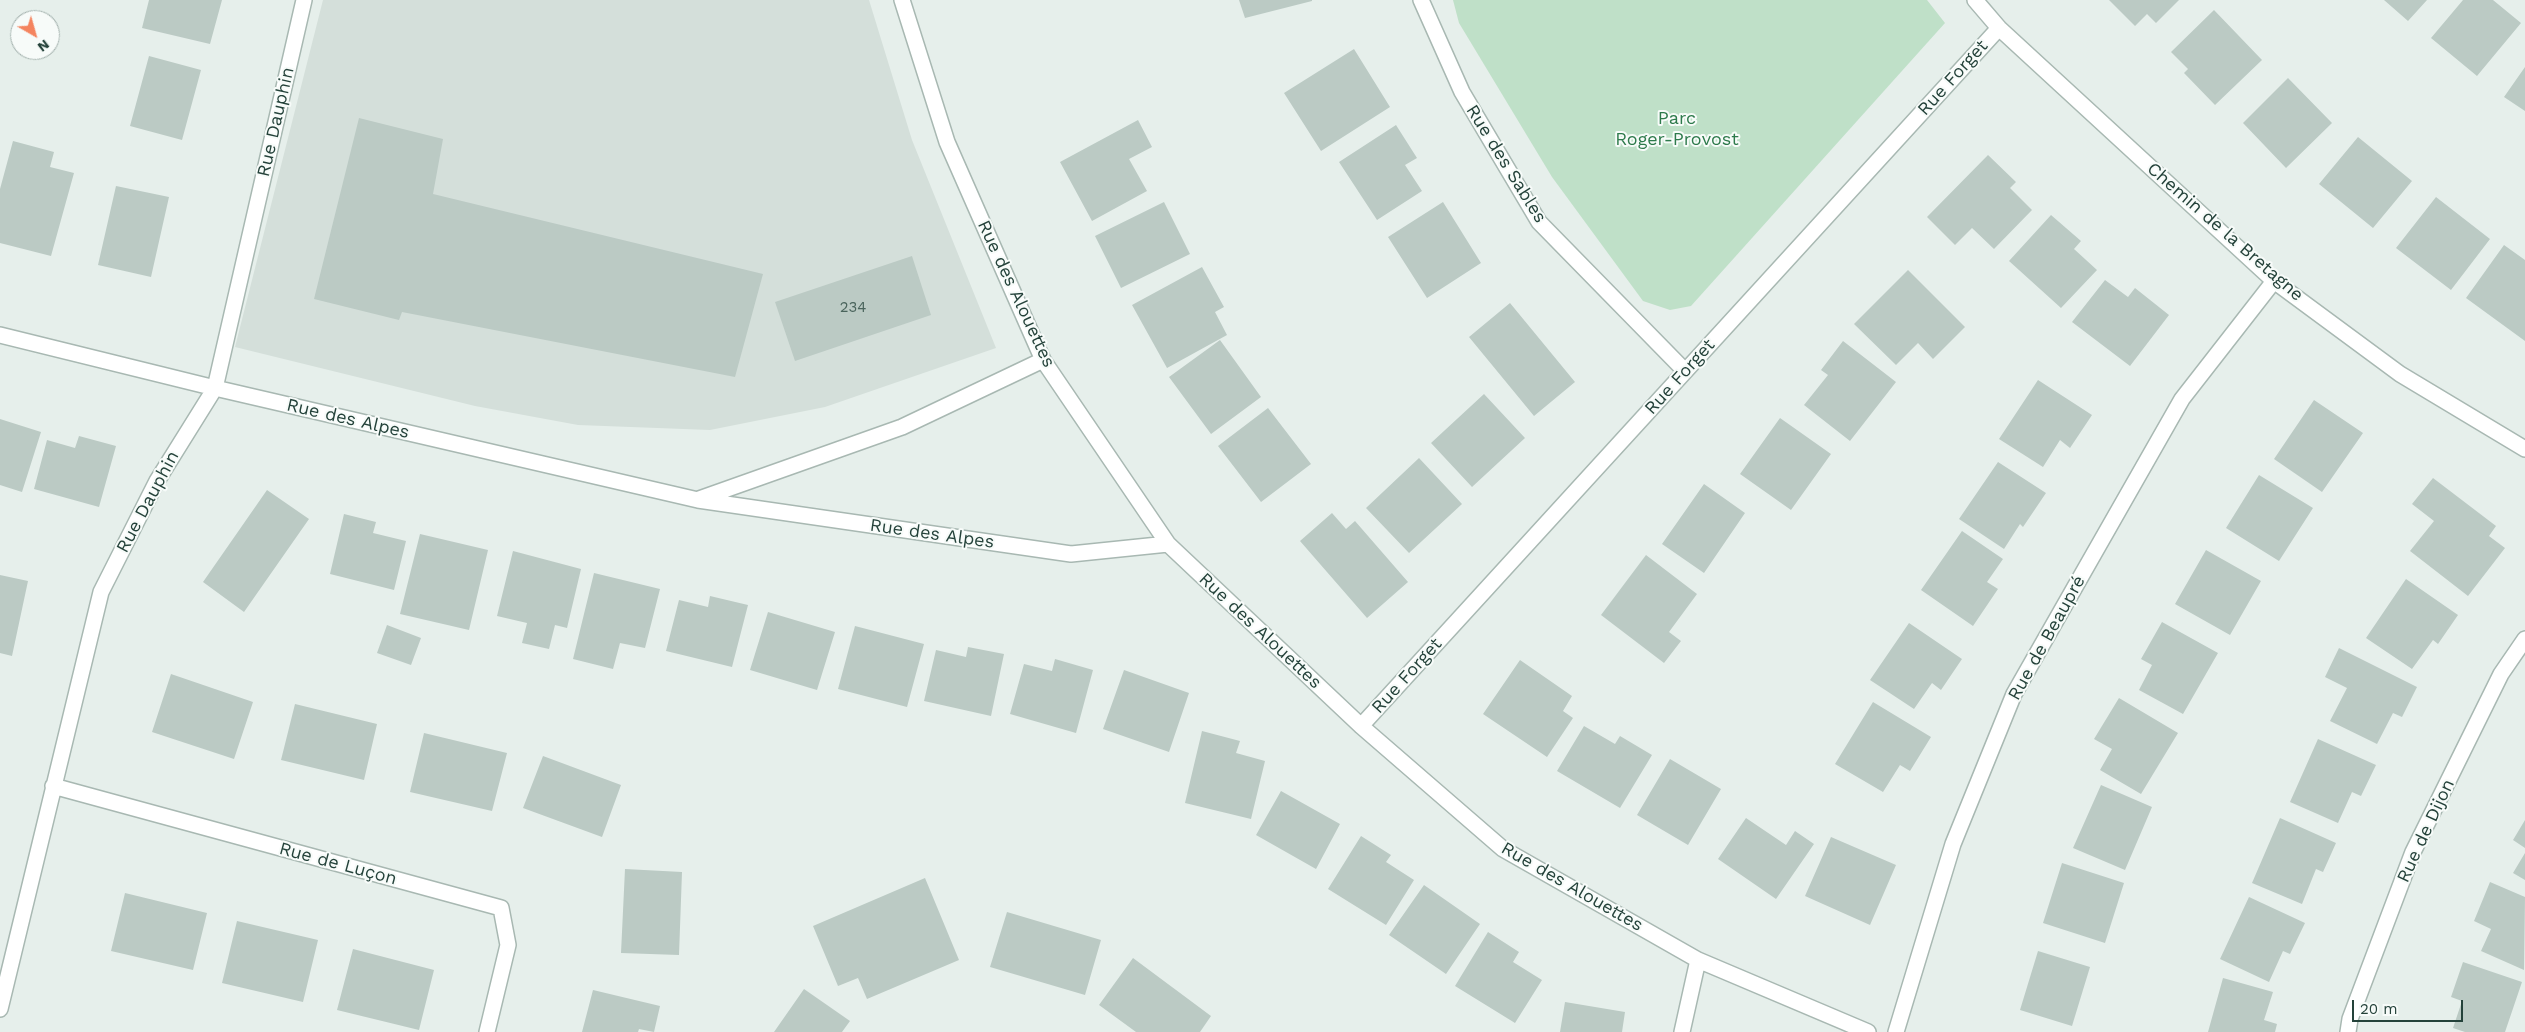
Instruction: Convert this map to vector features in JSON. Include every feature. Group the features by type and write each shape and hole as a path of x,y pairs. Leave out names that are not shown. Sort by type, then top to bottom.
{"street":[{"name":"Rue Dauphin","path":"0,1009 101,592 156,481 215,388 304,0"},
{"name":"Rue des Alouettes","path":"902,0 947,142 1043,360 1168,544 1361,726 1503,849 1698,960 1868,1032"},
{"name":"Rue des Sables","path":"1421,0 1462,92 1539,222 1685,371"},
{"name":"Chemin de la Bretagne","path":"1975,0 1999,28 2274,281 2400,374 2525,449"},
{"name":"Rue Forget","path":"1361,726 1999,28"},
{"name":"Rue de Beaupré","path":"1896,1032 1953,844 2014,694 2182,399 2274,281"},
{"name":"Rue des Alpes","path":"0,334 215,388 698,500 1071,554 1168,544"},
{"path":"698,500 902,427 1043,360"},
{"name":"Rue de Dijon","path":"2348,1032 2350,1019 2413,852 2501,674 2525,639"},
{"name":"Rue de Luçon","path":"53,786 501,908 508,945 487,1032"},
{"path":"1682,1032 1698,960"}],"shaded area":[{"path":"323,0 869,0 912,140 996,348 825,407 710,430 578,425 475,406 235,347"}],"green space":[{"name":"Parc Roger-Provost","path":"1453,0 1927,0 1945,23 1691,306 1670,310 1643,301 1552,177 1459,23"}],"building":[{"path":"149,0 222,0 210,44 142,28"},
{"path":"1239,0 1312,0 1312,1 1245,18"},
{"path":"2109,0 2179,0 2156,23 2147,14 2135,26"},
{"path":"2384,0 2427,0 2408,21"},
{"path":"2463,0 2493,0 2521,23 2477,76 2431,38"},
{"path":"2214,10 2262,60 2215,105 2184,73 2188,69 2171,52"},
{"path":"1354,49 1390,107 1321,151 1284,93"},
{"path":"149,56 201,70 182,140 130,126"},
{"path":"2525,67 2525,111 2504,97"},
{"path":"2288,78 2332,123 2286,168 2243,123"},
{"path":"359,118 443,139 433,194 763,274 735,377 402,312 399,320 314,299"},
{"path":"1138,120 1152,147 1129,159 1147,191 1092,221 1060,162"},
{"path":"1396,125 1417,158 1405,165 1422,191 1377,220 1339,162"},
{"path":"2358,137 2412,181 2373,228 2319,184"},
{"path":"13,141 54,152 50,167 74,173 51,256 0,243 0,189"},
{"path":"1988,155 2016,182 2010,188 2032,210 1994,249 1972,228 1955,245 1927,217"},
{"path":"116,186 169,197 151,277 98,265"},
{"path":"2436,197 2490,239 2451,290 2396,248"},
{"path":"1164,202 1190,254 1121,288 1095,236"},
{"path":"1443,202 1481,263 1427,298 1388,237"},
{"path":"2051,215 2081,241 2074,249 2097,270 2061,308 2009,261"},
{"path":"2504,245 2525,260 2525,341 2466,298"},
{"path":"912,256 931,315 795,361 775,302"},
{"path":"1202,267 1224,307 1215,312 1227,335 1167,368 1132,305"},
{"path":"1908,270 1965,327 1933,359 1918,343 1896,365 1854,324"},
{"path":"2105,280 2128,297 2135,288 2169,315 2130,366 2072,322"},
{"path":"1510,303 1575,382 1534,416 1469,337"},
{"path":"1220,340 1261,397 1211,434 1169,377"},
{"path":"1843,341 1896,382 1850,441 1804,405 1828,375 1821,370"},
{"path":"2038,380 2092,415 2070,448 2060,440 2043,467 1999,439"},
{"path":"1484,394 1525,438 1472,487 1431,443"},
{"path":"2314,400 2363,433 2322,492 2274,459"},
{"path":"1268,408 1311,464 1261,502 1218,446"},
{"path":"1780,418 1831,454 1791,510 1740,474"},
{"path":"0,419 41,432 22,492 0,485"},
{"path":"79,436 116,446 99,507 34,489 47,440 75,448"},
{"path":"1419,458 1462,504 1409,553 1366,508"},
{"path":"1998,462 2046,493 2023,527 2020,524 2004,549 1959,519"},
{"path":"2259,475 2313,508 2279,561 2226,528"},
{"path":"2433,478 2496,526 2489,536 2505,548 2468,596 2410,551 2434,521 2412,504"},
{"path":"1704,484 1745,513 1704,573 1662,544"},
{"path":"267,490 309,519 244,612 203,582"},
{"path":"1332,513 1346,529 1355,521 1408,582 1367,618 1300,541"},
{"path":"344,514 376,522 373,533 406,541 394,590 330,574"},
{"path":"1962,531 2003,559 1987,582 1998,589 1973,626 1921,590"},
{"path":"420,534 488,550 469,630 400,614"},
{"path":"2206,550 2261,581 2230,635 2175,604"},
{"path":"513,551 581,569 567,628 555,625 549,649 522,643 527,623 497,616"},
{"path":"1646,555 1697,594 1669,632 1681,641 1664,663 1601,615"},
{"path":"594,573 660,589 645,648 620,643 613,669 573,659"},
{"path":"0,575 28,581 12,656 0,653"},
{"path":"2406,579 2458,615 2438,644 2433,640 2412,669 2366,638"},
{"path":"710,596 748,605 732,667 666,651 679,600 708,607"},
{"path":"768,612 835,632 817,690 750,670"},
{"path":"2162,622 2218,653 2183,714 2139,690 2152,665 2141,659"},
{"path":"1909,623 1962,659 1941,690 1932,683 1914,709 1870,680"},
{"path":"387,625 421,638 411,665 377,653"},
{"path":"855,626 924,644 907,707 838,689"},
{"path":"968,647 1004,654 991,716 924,701 936,650 966,657"},
{"path":"2339,648 2417,687 2402,717 2393,713 2377,744 2330,721 2347,688 2325,677"},
{"path":"1055,659 1093,670 1076,733 1010,714 1024,664 1052,671"},
{"path":"1520,660 1572,696 1563,711 1573,718 1547,757 1483,714"},
{"path":"1124,670 1189,693 1169,752 1103,729"},
{"path":"171,674 253,702 234,759 152,732"},
{"path":"2119,698 2178,733 2141,794 2100,770 2112,749 2094,739"},
{"path":"1873,702 1931,737 1910,771 1900,765 1883,792 1835,764"},
{"path":"295,704 377,724 364,780 281,760"},
{"path":"1584,726 1615,744 1620,736 1652,755 1620,808 1557,771"},
{"path":"1202,731 1240,741 1236,753 1265,761 1251,819 1185,803"},
{"path":"424,733 507,753 492,811 410,792"},
{"path":"2318,739 2376,765 2361,796 2352,792 2338,823 2290,802"},
{"path":"543,756 621,785 602,837 523,808"},
{"path":"1670,759 1721,789 1688,845 1637,815"},
{"path":"2101,785 2152,807 2125,870 2073,848"},
{"path":"1281,791 1340,824 1316,869 1256,835"},
{"path":"1746,818 1786,845 1795,831 1814,844 1776,899 1718,859"},
{"path":"2280,818 2336,843 2323,872 2316,869 2302,904 2252,883"},
{"path":"2525,820 2525,848 2513,840"},
{"path":"1361,836 1391,855 1386,862 1414,880 1386,925 1328,889"},
{"path":"1831,837 1896,865 1870,925 1805,896"},
{"path":"2525,853 2525,880 2513,873"},
{"path":"2062,863 2124,883 2105,943 2043,923"},
{"path":"625,869 682,872 679,955 621,953"},
{"path":"925,878 959,960 867,999 858,978 838,986 813,926"},
{"path":"2490,882 2525,897 2524,970 2481,951 2491,929 2474,921"},
{"path":"1424,885 1480,924 1446,974 1389,935"},
{"path":"125,893 207,913 193,970 111,951"},
{"path":"2249,897 2305,923 2290,954 2283,951 2269,982 2220,959"},
{"path":"1007,912 1101,940 1085,995 990,967"},
{"path":"237,921 318,940 303,1002 222,983"},
{"path":"1488,932 1519,952 1513,962 1542,980 1515,1023 1455,986"},
{"path":"353,949 434,970 419,1030 337,1010"},
{"path":"2038,951 2090,967 2072,1026 2020,1010"},
{"path":"1133,958 1211,1016 1200,1032 1136,1032 1099,1005"},
{"path":"2463,962 2522,982 2505,1032 2465,1032 2453,1028 2462,1001 2451,997"},
{"path":"2223,978 2273,992 2264,1020 2277,1024 2275,1032 2208,1032"},
{"path":"804,989 850,1021 842,1032 774,1032"},
{"path":"593,990 660,1006 654,1032 639,1029 638,1032 582,1032"},
{"path":"1565,1002 1625,1012 1622,1032 1560,1032"}]}
